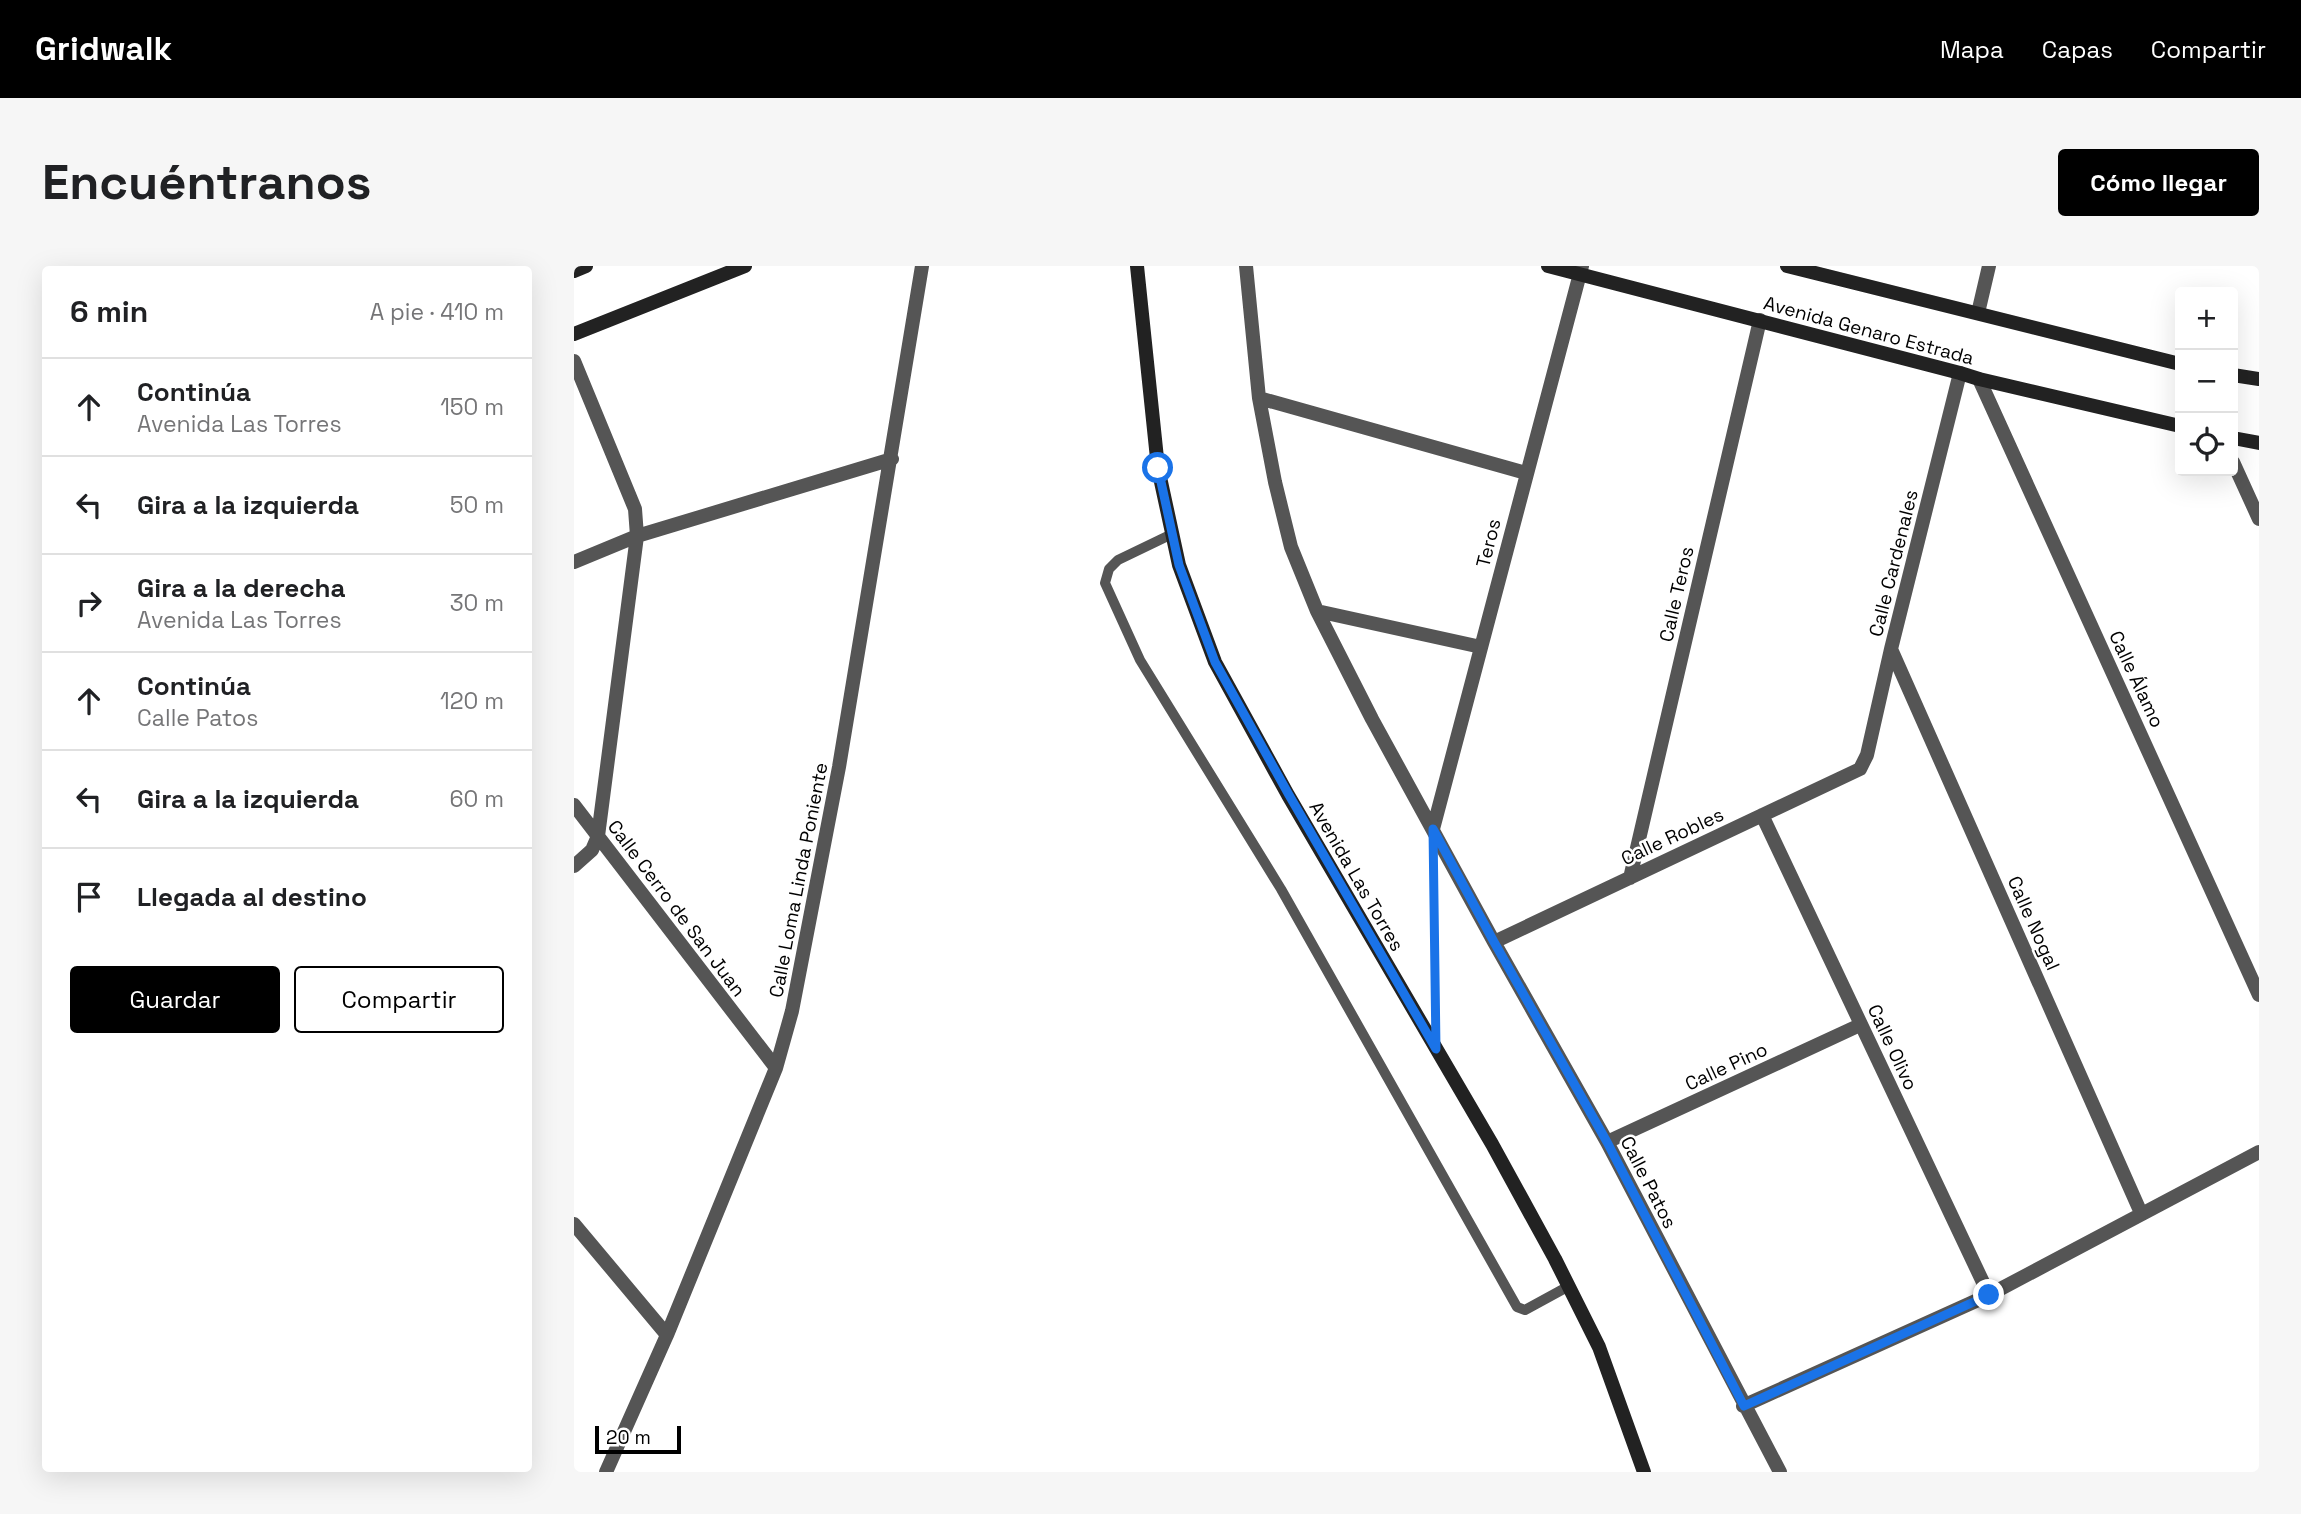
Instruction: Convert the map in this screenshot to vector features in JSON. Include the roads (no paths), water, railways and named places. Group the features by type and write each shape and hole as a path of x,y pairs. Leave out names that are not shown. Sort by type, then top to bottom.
{"street":[{"path":"574,271 586,266"},
{"path":"574,334 745,266"},
{"name":"Calle Loma Linda Poniente","path":"606,1472 667,1335 776,1068 792,1012 839,767 922,266"},
{"name":"Avenida Las Torres","path":"1137,266 1158,468 1179,565 1215,662 1302,818 1492,1144 1569,1286 1599,1347 1644,1472"},
{"path":"1247,266 1259,398 1291,547 1317,611 1371,719 1494,942"},
{"name":"Avenida Genaro Estrada","path":"1548,266 1581,270 1979,379 2175,425"},
{"path":"1787,266 2175,363"},
{"path":"1978,313 1989,266"},
{"name":"Teros","path":"1433,829 1581,270"},
{"name":"Calle Teros","path":"1630,878 1760,320"},
{"path":"574,361 635,509 638,536 598,836 592,850 574,866"},
{"name":"Calle Cardenales","path":"1864,762 1960,373"},
{"path":"2238,376 2259,379"},
{"name":"Calle Álamo","path":"1979,379 2259,995"},
{"path":"1259,398 1526,472"},
{"path":"2238,439 2259,443"},
{"path":"574,562 638,536 892,459"},
{"path":"2238,473 2259,519"},
{"path":"1317,611 1481,647"},
{"name":"Calle Nogal","path":"1891,649 2141,1213"},
{"name":"Calle Robles","path":"1494,942 1855,772 1864,762"},
{"name":"Calle Cerro de San Juan","path":"574,804 776,1068"},
{"name":"Calle Olivo","path":"1762,815 1989,1295"},
{"name":"Calle Patos","path":"1494,942 1607,1142 1780,1472"},
{"name":"Calle Pino","path":"1607,1142 1860,1025"},
{"path":"1744,1406 1989,1295 2259,1152"},
{"path":"574,1224 667,1335"}],"lane":[{"path":"1172,534 1118,560 1109,569 1105,583 1140,660 1282,889 1517,1307 1525,1310 1569,1286"}]}
